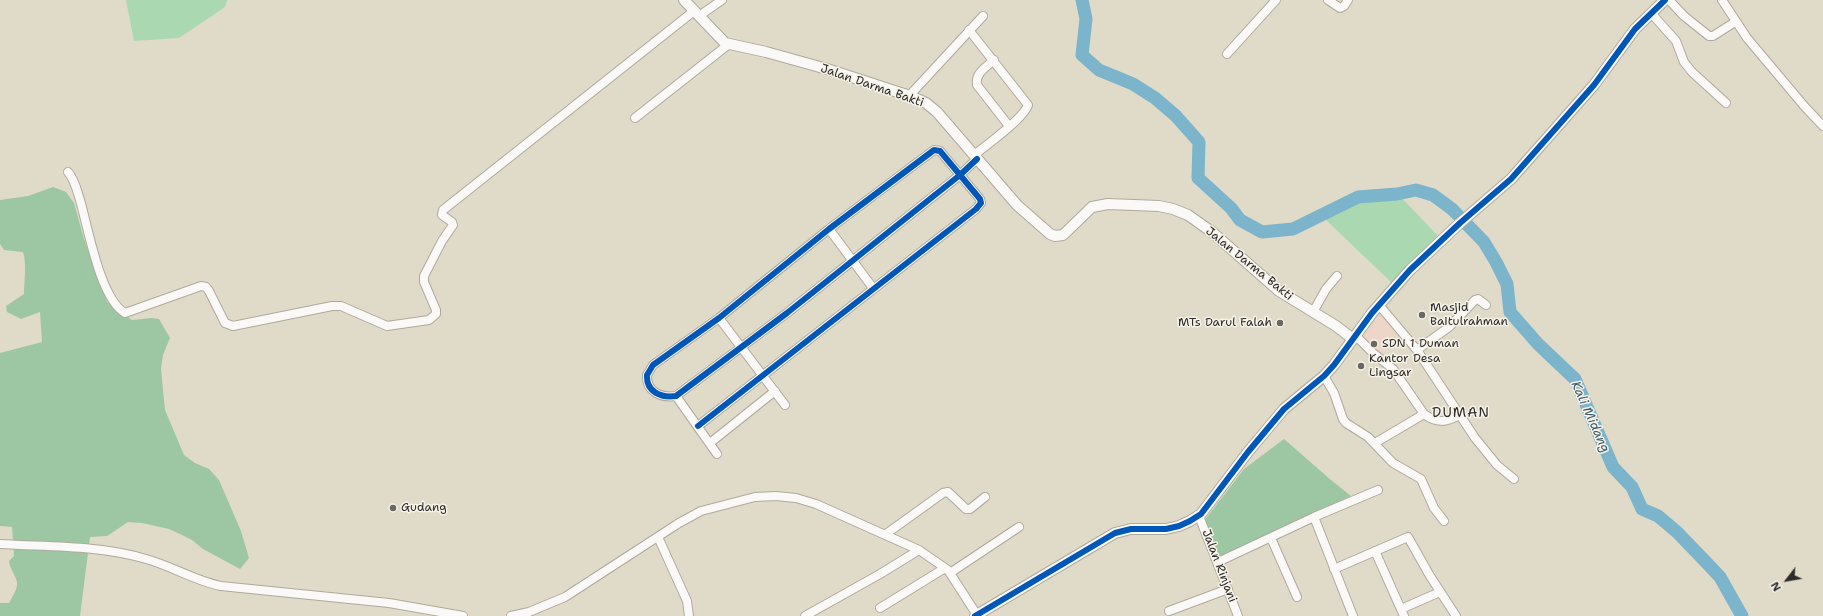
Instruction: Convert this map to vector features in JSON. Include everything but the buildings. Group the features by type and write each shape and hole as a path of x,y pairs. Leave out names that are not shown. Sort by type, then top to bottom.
{"street":[{"name":"Jalan Darma Bakti","path":"684,0 725,43 766,52 827,69 909,96 932,107 1025,213 1045,230 1055,236 1063,235 1092,207 1108,204 1159,206 1173,209 1188,215 1212,232 1279,291 1355,338 1393,369 1424,414"},
{"path":"68,172 76,186 94,254 106,286 117,306 125,313 201,286 206,287 209,290 225,323 232,326 332,306 341,306 387,326 429,320 436,314 436,310 424,282 424,276 442,241 454,225 442,215 443,210 697,13 722,0"},
{"path":"1227,54 1276,0"},
{"path":"1328,0 1340,8 1348,0"},
{"path":"511,616 529,612 565,597 658,536 701,511 756,497 788,497 806,501 886,534 919,550 948,570 976,615 1115,533 1132,529 1172,528 1185,524 1199,516 1284,409 1324,376 1355,338 1379,305 1410,270 1460,223 1511,179 1594,85 1627,40 1665,0"},
{"path":"1669,0 1684,16 1709,36 1713,36 1735,22"},
{"path":"1722,0 1735,22 1805,108 1823,126"},
{"path":"1651,13 1676,41 1684,62 1692,72 1726,103"},
{"path":"909,96 945,60 969,30 983,16"},
{"path":"698,426 980,206 980,199 960,175 940,151 934,150 829,229 719,318 659,361 649,371 647,382 652,391 667,397 676,396 787,313 851,260 960,175 976,157 1023,112 1028,105 969,30"},
{"path":"635,118 729,44"},
{"path":"994,60 980,72 976,80 977,85 1009,126"},
{"path":"829,229 873,288"},
{"path":"1313,312 1326,289 1337,276"},
{"path":"1417,350 1449,327 1475,300 1478,299 1486,304"},
{"path":"1379,305 1417,350 1459,415 1497,465 1514,479"},
{"path":"719,318 785,405"},
{"path":"1324,376 1334,393 1343,419 1375,443 1389,460 1420,479 1434,508 1444,521"},
{"path":"710,442 775,391"},
{"path":"676,396 710,442 717,454"},
{"path":"1375,443 1424,414 1439,422 1451,420 1459,415"},
{"path":"1218,562 1314,517 1378,490"},
{"path":"886,534 943,493 948,492 968,510 984,497"},
{"name":"Jalan Rinjani","path":"1199,516 1228,589 1236,616"},
{"path":"1314,517 1353,616"},
{"path":"880,608 948,570 1019,527"},
{"path":"658,536 687,601 688,613 679,616"},
{"path":"1334,569 1408,537 1440,592 1456,616"},
{"path":"1271,538 1297,597"},
{"path":"0,544 94,548 146,559 199,580 221,586 389,603 463,616"},
{"path":"805,616 880,574 919,550"},
{"path":"1375,551 1403,613 1440,592"},
{"path":"1168,611 1228,589"}],"shaded area":[{"path":"1381,313 1397,336 1380,359 1362,338"}],"green space":[{"path":"126,0 227,0 225,7 179,38 134,41"},
{"path":"53,187 66,192 74,203 84,239 107,302 132,320 152,318 159,319 170,338 163,355 161,369 165,410 184,455 195,463 209,469 219,480 241,531 249,558 240,569 203,549 192,540 169,529 142,523 128,522 107,536 90,537 80,616 0,616 0,603 9,603 17,587 17,582 10,567 9,561 14,556 12,527 0,526 0,353 42,342 40,312 21,319 7,312 6,306 24,294 25,262 23,252 4,250 0,244 0,200 28,196"},
{"path":"1400,196 1439,237 1392,283 1324,218 1360,200"},
{"path":"1284,439 1351,496 1217,558 1204,521 1244,469"}],"waterway":[{"name":"Kali Midang","path":"1082,0 1086,19 1082,55 1099,70 1133,84 1155,98 1176,116 1199,142 1198,178 1231,208 1240,220 1262,232 1293,229 1358,197 1397,194 1416,190 1433,195 1452,209 1484,242 1496,262 1507,284 1510,312 1538,344 1575,379 1613,467 1632,487 1642,509 1658,516 1677,532 1720,577 1742,616"}],"cycle path":[{"path":"975,616 1115,533 1131,529 1166,529 1179,526 1201,514 1248,452 1284,409 1324,376 1334,365 1372,313 1410,270 1460,223 1511,179 1594,85 1635,29 1665,0"},
{"path":"698,426 976,209 981,203 980,199 940,151 934,150 829,229 719,318 653,365 647,375 649,386 660,395 676,396 787,313 960,175 977,159"}],"place":[{"name":"Masjid Baitulrahman","path":"1422,315"},
{"name":"MTs Darul Falah","path":"1280,323"},
{"name":"SDN 1 Duman","path":"1374,344"},
{"name":"Kantor Desa Lingsar","path":"1361,366"},
{"name":"Gudang","path":"393,508"}],"district":[{"name":"DUMAN","path":"1461,413"}]}
